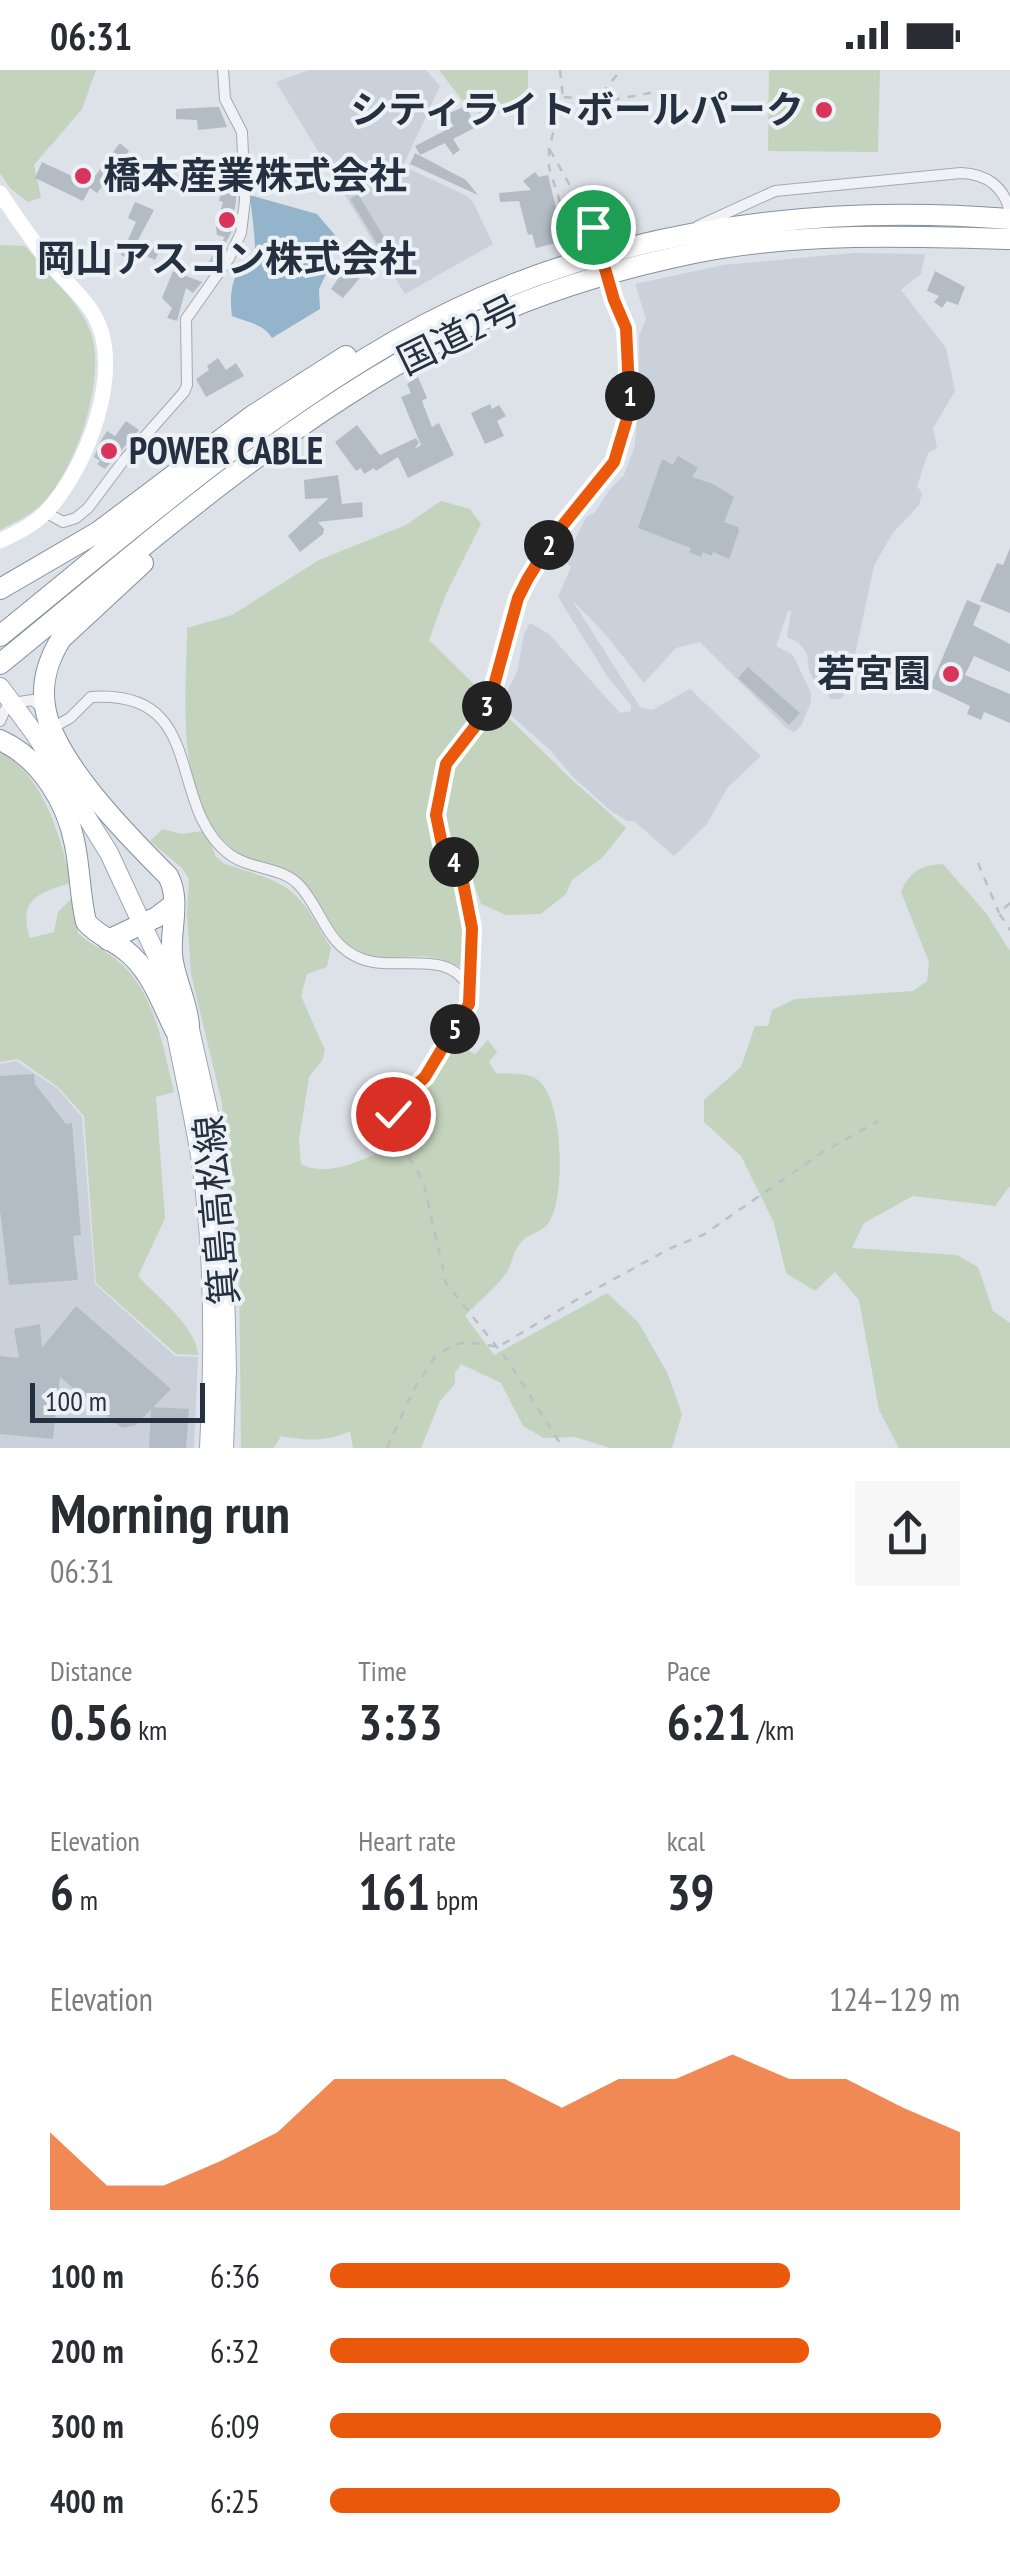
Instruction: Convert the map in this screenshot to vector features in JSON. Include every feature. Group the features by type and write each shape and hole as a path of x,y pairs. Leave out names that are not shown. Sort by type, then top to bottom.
{"highway":[{"name":"国道2号","path":"0,636 250,439 340,376 443,316 578,262 629,245 684,234 821,217 1010,216"},
{"name":"国道2号","path":"0,664 252,462 390,368 471,325 571,285 677,257 744,245 822,238 1010,239"},
{"path":"0,588 59,558 252,416 375,338 408,324 443,316"},
{"path":"182,1028 187,1006 172,959 176,889 104,807 48,719 43,686 52,654 61,640 139,568 191,509"},
{"path":"0,740 34,762 50,783 74,840 86,922 141,965 182,1028"},
{"path":"108,940 144,924 174,904"}],"main road":[{"name":"箕島高松線","path":"6,703 35,734 109,853 144,924 166,980 212,1127 224,1246 224,1448"},
{"name":"箕島高松線","path":"182,1028 208,1236 213,1374 209,1448"}],"street":[{"path":"46,512 63,522 88,508 184,392 186,319 236,248 244,216 242,132 225,98 223,70"},
{"path":"684,234 774,191 960,173 978,174 994,183 1010,216"},
{"path":"0,194 49,263 95,316 106,360 106,386 76,468 46,512 27,528 0,541"},
{"path":"6,703 33,700 48,719 70,718 90,697 118,697 154,711 166,723 183,755 192,793 205,822 230,855 246,864 288,876 300,886 333,940 356,957 389,965 438,964 462,976 468,986"}],"path":[{"path":"560,70 563,97 549,148 549,167 578,262"},
{"path":"586,100 601,94 622,70"},
{"path":"563,97 628,98 661,90"},
{"path":"549,148 593,227 626,328 630,409 614,462 554,536 527,580 518,598 490,700 480,720 446,764 436,815 442,844 461,872 472,928 469,1004 425,1077 399,1101 392,1122 396,1137 423,1180 446,1282 498,1347 564,1448"},
{"path":"978,862 998,913 1010,930"},
{"path":"998,913 1010,903"},
{"path":"387,1448 414,1390 436,1357 452,1344 468,1342 498,1347 580,1297 703,1235 823,1152 878,1120"}],"shaded area":[{"path":"309,70 426,70 440,86 403,166 467,196 493,244 405,294 276,82"},
{"path":"853,253 925,254 921,274 901,290 946,348 955,391 933,428 937,448 928,453 917,486 922,493 919,505 892,534 874,566 847,692 840,699 829,699 828,691 815,683 807,654 799,643 787,637 791,611 776,646 793,655 811,693 801,726 794,732 700,642 676,648 644,683 572,600 640,707 652,710 690,689 761,756 728,787 706,825 674,856 634,821 611,811 573,777 550,750 503,708 504,698 517,672 530,623 549,634 620,713 631,711 631,705 609,679 558,597 571,567 564,560 564,550 573,544 586,517 595,512 624,475 635,445 639,336 646,319 635,284 723,265"},
{"path":"16,1061 57,1088 82,1117 95,1284 175,1356 198,1357 194,1448 0,1448 0,1064"}],"green space":[{"path":"0,70 96,70 82,109 34,165 41,198 28,202 10,188 0,173"},
{"path":"439,70 528,70 528,109 482,115 464,103"},
{"name":"シティライトボールパーク","path":"769,70 880,70 878,152 768,151"},
{"path":"0,245 25,246 71,298 91,333 95,375 85,424 65,472 40,506 0,530"},
{"path":"441,501 470,509 481,524 446,594 429,640 626,828 602,858 572,880 566,894 541,914 506,915 481,904 467,864 472,846 461,839 434,837 433,843 455,873 465,967 423,956 373,958 349,947 304,884 251,861 215,830 201,805 187,747 187,628 232,615 319,560 406,525"},
{"path":"0,752 15,762 39,792 56,828 71,883 34,899 27,914 30,938 54,932 58,912 72,898 78,933 131,974 156,1021 174,1092 156,1097 165,1218 138,1276 184,1323 198,1355 176,1354 96,1283 84,1116 58,1087 18,1059 0,1062"},
{"path":"163,829 181,834 205,831 216,857 225,864 290,891 309,911 331,948 327,967 307,974 301,996 325,1050 322,1061 309,1077 299,1140 301,1164 325,1169 339,1167 401,1140 399,1111 424,1081 435,1079 441,1070 437,1064 448,1042 455,1040 475,1054 488,1040 497,1052 489,1062 496,1073 531,1076 545,1087 557,1125 559,1148 558,1195 553,1213 544,1228 521,1242 508,1270 465,1316 494,1355 607,1293 638,1322 667,1372 682,1414 672,1448 610,1448 575,1437 544,1438 523,1426 501,1383 461,1364 455,1373 455,1384 440,1401 421,1448 353,1448 350,1431 316,1440 281,1436 274,1448 241,1448 239,1265 222,1103 191,974 189,879 150,841"},
{"path":"943,864 986,913 1010,951 1010,1186 995,1206 913,1196 864,1223 852,1248 957,1255 978,1267 993,1311 1010,1323 1010,1448 899,1448 879,1410 859,1300 835,1272 815,1291 786,1273 774,1223 741,1156 704,1122 704,1100 741,1067 755,1026 768,1026 772,1010 795,999 913,991 927,981 929,962 901,892 917,870"}],"water":[{"path":"250,195 317,214 335,235 333,259 319,289 320,309 272,338 259,326 232,316 234,280 255,250"}],"building":[{"path":"466,106 476,127 453,139 460,150 453,155 445,143 420,155 415,146 454,126 445,115"},
{"path":"219,107 227,127 198,130 197,120 176,119 176,109"},
{"path":"120,143 129,151 97,193 90,188 83,201 35,178 42,162 89,184"},
{"path":"415,153 466,180 478,195 410,164"},
{"path":"535,172 539,177 548,175 564,241 536,248 532,234 528,235 519,201 500,202 499,193 531,190 523,181"},
{"path":"221,192 236,195 236,200 232,231 213,266 208,263 225,237 217,235 216,228 223,202 219,201"},
{"path":"358,194 395,255 387,260 350,199"},
{"path":"135,202 154,210 138,240 160,250 155,260 132,250 127,258 121,255 136,222 128,218"},
{"path":"356,252 369,261 343,298 331,289"},
{"path":"173,271 202,282 193,293 186,288 177,321 167,318 172,308 162,298"},
{"path":"935,271 965,287 958,305 947,301 942,308 934,302 939,296 927,291"},
{"path":"218,358 226,370 236,363 244,376 206,397 196,379"},
{"path":"418,377 427,398 422,401 432,427 439,423 454,455 408,478 398,457 376,471 356,471 335,442 357,425 380,455 416,438 419,443 414,449 421,445 401,397 411,393 407,384"},
{"path":"490,404 492,409 499,405 506,416 497,421 504,436 485,444 471,413"},
{"path":"126,421 139,430 105,469 94,457 100,442 107,431 115,436"},
{"path":"678,456 698,468 692,477 734,497 724,522 739,531 729,559 713,552 712,556 703,552 701,557 689,552 691,548 638,528 662,459 673,465"},
{"path":"338,475 342,504 362,502 363,517 318,522 323,534 300,552 288,536 329,498 305,499 304,480"},
{"path":"1010,548 1010,613 980,601 997,563 1003,565"},
{"name":"若宮園","path":"967,600 981,606 973,625 1010,644 1010,672 974,656 965,675 1010,694 1010,723 984,712 981,720 967,714 970,706 930,687"},
{"path":"748,667 800,713 789,725 738,678"},
{"path":"34,1074 35,1084 66,1124 72,1123 81,1235 73,1236 78,1280 9,1285 0,1210 0,1076"},
{"path":"76,1306 171,1389 136,1425 122,1428 60,1377 53,1439 0,1434 0,1356 19,1358 14,1329 40,1324 42,1348"},
{"path":"151,1407 189,1409 186,1448 149,1448"}],"place":[{"name":"シティライトボールパーク","path":"824,110"},
{"name":"橋本産業株式会社","path":"83,176"},
{"name":"岡山アスコン株式会社","path":"227,220"},
{"name":"POWER CABLE","path":"109,451"},
{"name":"若宮園","path":"951,674"}],"route":[{"path":"393,1114 399,1101 425,1077 469,1004 472,928 461,872 442,844 436,815 446,764 480,720 490,700 518,598 527,580 554,536 614,462 630,409 626,328 593,227"}]}
